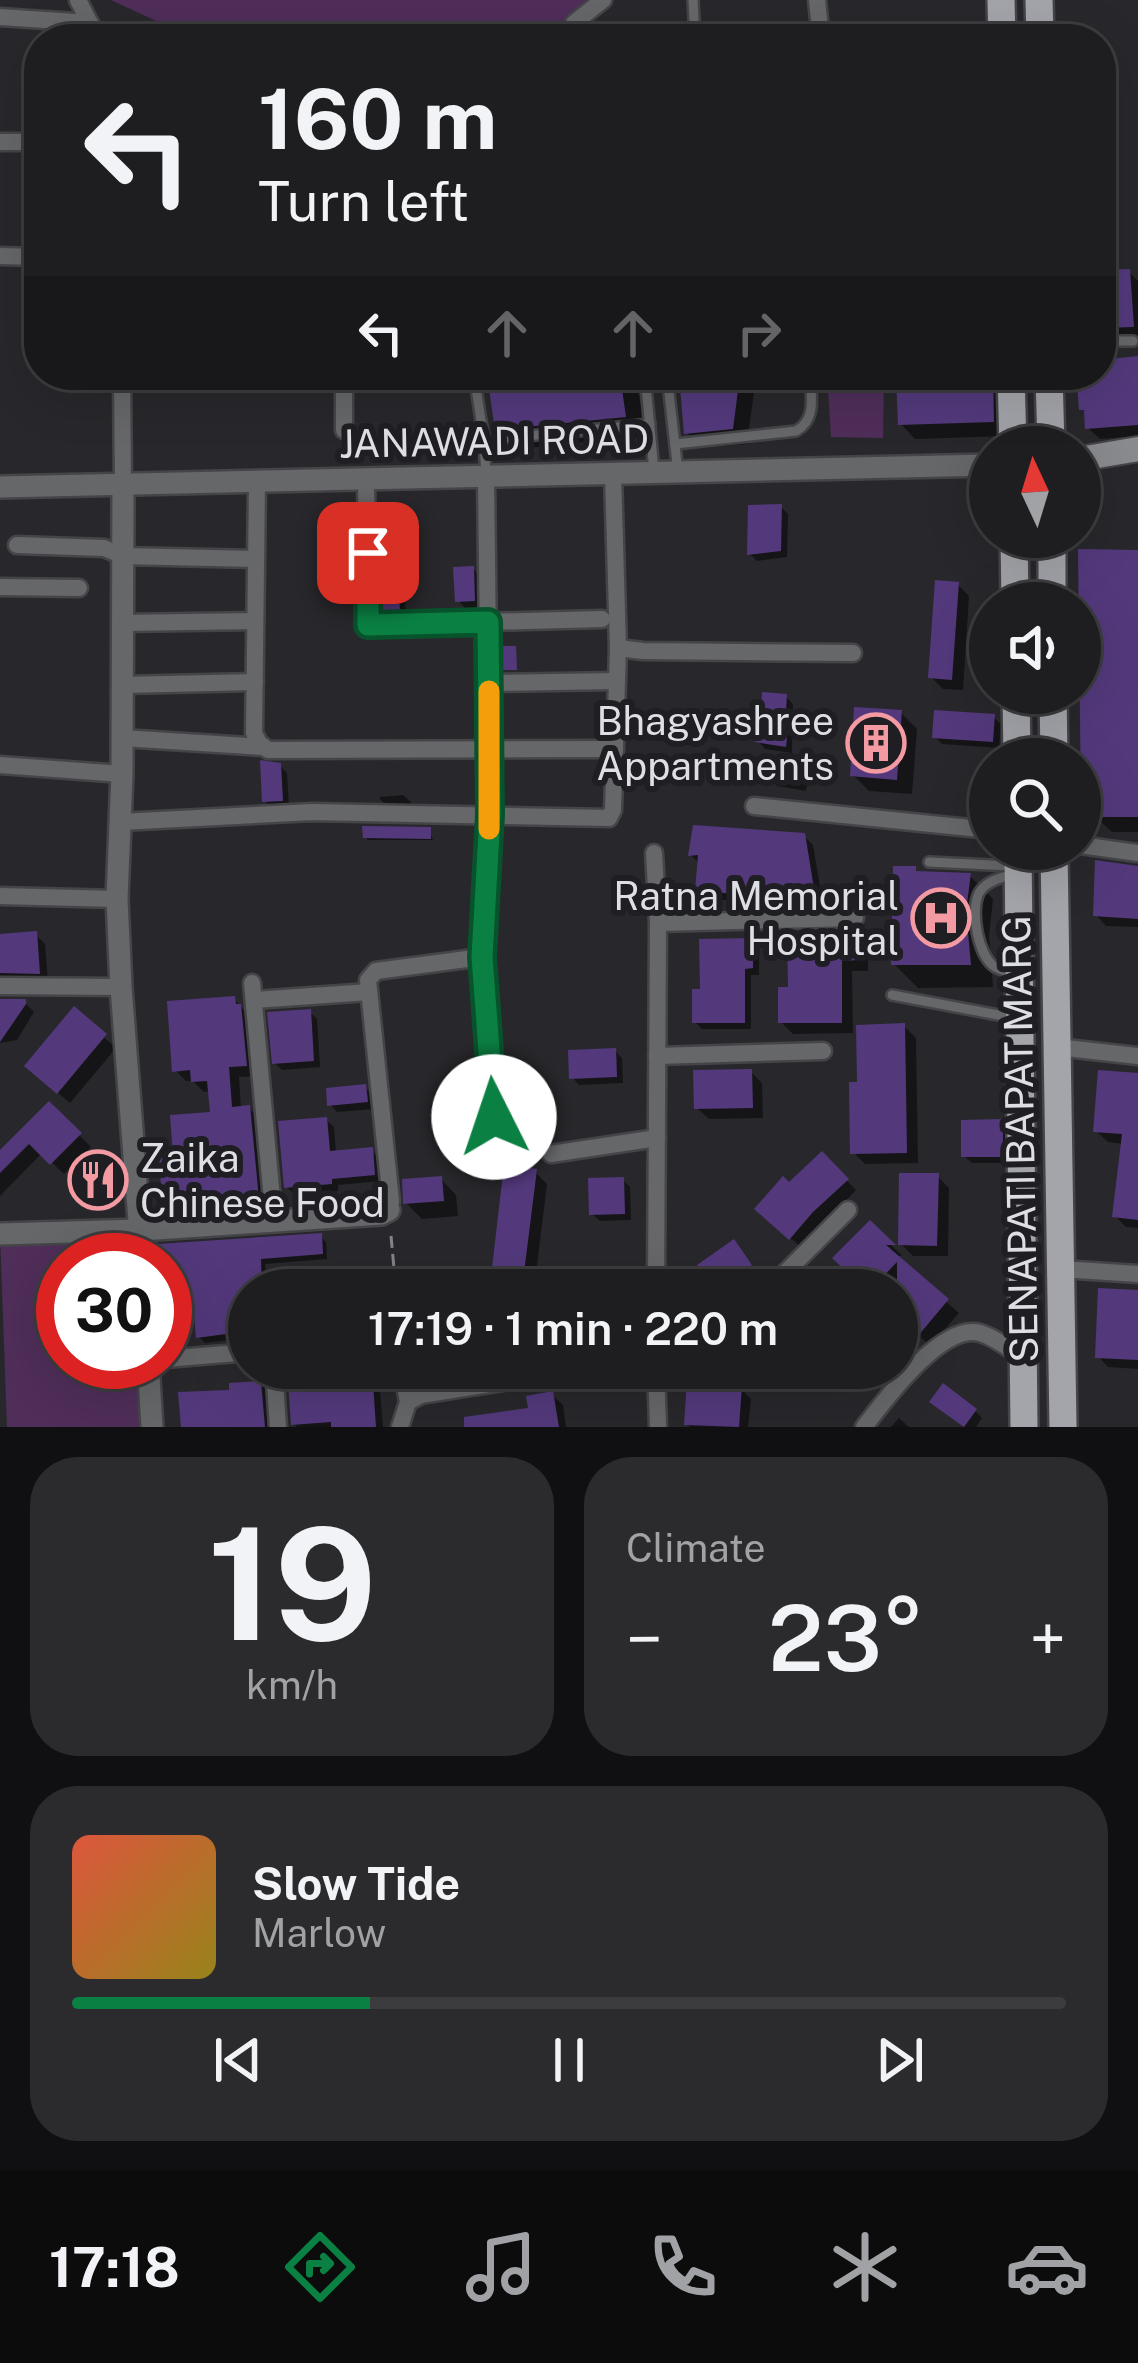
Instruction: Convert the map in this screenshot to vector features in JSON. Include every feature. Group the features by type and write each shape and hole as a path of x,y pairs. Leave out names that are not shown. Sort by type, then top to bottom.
{"main road":[{"path":"1011,390 1012,426"},
{"path":"1049,390 1050,426"},
{"path":"1101,455 1138,449"},
{"name":"SENAPATI BAPAT MARG","path":"1018,870 1024,1427"},
{"name":"SENAPATI BAPAT MARG","path":"1054,870 1063,1427"}],"street":[{"path":"581,24 603,0"},
{"path":"0,17 47,24"},
{"path":"122,390 122,774 117,899 141,1233"},
{"path":"344,390 344,430"},
{"name":"JANAWADI ROAD","path":"0,487 969,465"},
{"path":"120,822 312,812 609,818 618,648 613,474"},
{"path":"486,477 490,815 482,957 494,1117"},
{"path":"366,480 368,625 602,619"},
{"path":"257,483 254,733 268,750 614,749"},
{"path":"17,545 104,548 122,556 256,559"},
{"path":"0,587 79,588"},
{"path":"122,623 256,621"},
{"path":"618,648 853,653"},
{"path":"488,682 617,681"},
{"path":"122,685 255,682"},
{"path":"122,739 264,747"},
{"path":"0,765 122,774"},
{"path":"754,806 969,828"},
{"path":"1101,847 1138,853"},
{"path":"654,854 658,923 656,1269"},
{"path":"0,896 117,899"},
{"path":"658,923 855,918"},
{"path":"0,1234 141,1230 388,1210 391,1201 368,980 376,971 482,957"},
{"path":"0,986 121,987"},
{"path":"274,1221 253,991 369,992"},
{"path":"1057,1047 1138,1056"},
{"path":"658,1056 823,1051"},
{"path":"551,1154 657,1138"},
{"path":"789,1269 848,1210"},
{"path":"1061,1269 1138,1274"},
{"path":"864,1427 894,1388 950,1336 982,1333 1023,1357"},
{"path":"192,1357 228,1354"},
{"path":"150,1389 152,1427"},
{"path":"275,1389 278,1427"},
{"path":"406,1389 408,1402"},
{"path":"400,1427 408,1402 459,1389"},
{"path":"657,1389 658,1427"}],"lane":[{"path":"1116,341 1133,341"},
{"path":"476,390 486,477"},
{"path":"647,390 654,473"},
{"path":"670,390 678,472"},
{"path":"675,444 796,431 805,426 811,413 810,390"},
{"path":"484,440 650,424"},
{"path":"929,862 969,862"},
{"path":"1008,870 979,894 976,922 989,963 1019,974"},
{"path":"892,995 1019,1018"}],"path":[{"path":"388,1210 394,1269"}],"shaded area":[{"path":"111,0 593,0 594,24 163,24"},
{"path":"828,390 884,390 883,438 831,437"},
{"path":"36,1233 36,1389 140,1389 142,1427 7,1427 0,1234"}],"building":[{"path":"1116,269 1130,269 1134,327 1116,328"},
{"path":"1138,356 1138,425 1085,426 1077,390 1116,390 1116,358"},
{"path":"489,390 622,390 626,417 495,430"},
{"path":"680,390 738,390 733,429 684,434"},
{"path":"897,390 993,390 994,422 898,425"},
{"path":"782,504 781,551 747,555 748,505"},
{"path":"1101,549 1138,550 1138,817 1101,817 1101,738 1080,738 1080,714 1101,714 1101,582 1078,582 1078,558 1101,558"},
{"path":"397,561 400,611 381,612 380,562"},
{"path":"474,566 475,601 455,602 453,567"},
{"path":"935,580 959,582 952,680 928,678"},
{"path":"501,646 516,646 517,670 502,670"},
{"path":"762,692 787,694 786,747 755,742"},
{"name":"Bhagyashree Appartments","path":"854,707 902,710 897,780 850,776"},
{"path":"934,710 995,714 993,738 932,738"},
{"path":"770,759 803,765 799,785 766,779"},
{"path":"260,760 281,763 283,801 262,802"},
{"path":"693,825 805,833 816,901 785,906 784,897 695,891 698,855 688,856"},
{"path":"362,826 431,827 431,839 363,838"},
{"path":"1101,861 1138,866 1138,919 1093,916 1095,870 1101,870"},
{"path":"893,866 971,873 966,911 971,965 891,965"},
{"path":"857,930 858,960 842,961 842,1023 778,1023 778,987 788,987 787,932"},
{"path":"37,931 40,974 0,973 0,934"},
{"path":"753,938 753,968 745,969 745,1023 692,1023 692,989 700,989 699,939"},
{"path":"235,996 236,1004 241,1004 247,1066 229,1067 232,1107 250,1105 259,1199 218,1202 219,1210 173,1213 170,1185 161,1186 159,1158 173,1156 170,1115 210,1112 207,1081 191,1082 190,1070 172,1072 167,1001"},
{"path":"0,999 26,999 26,1004 0,1042"},
{"path":"74,1006 107,1034 57,1094 24,1066"},
{"path":"311,1009 314,1061 272,1064 267,1012"},
{"path":"905,1023 907,1153 850,1154 849,1082 857,1082 856,1025"},
{"path":"616,1048 617,1077 569,1079 568,1050"},
{"path":"752,1069 753,1108 694,1109 693,1070"},
{"path":"1098,1070 1138,1073 1138,1220 1112,1217 1122,1134 1093,1132"},
{"path":"366,1084 368,1102 327,1106 326,1088"},
{"path":"49,1101 82,1133 50,1165 29,1144 0,1173 0,1150"},
{"path":"327,1117 330,1151 373,1147 375,1175 284,1188 278,1121"},
{"path":"1003,1119 1003,1157 961,1157 961,1120"},
{"path":"822,1151 849,1179 789,1240 754,1209 783,1176 789,1182"},
{"path":"504,1165 537,1169 524,1269 492,1269"},
{"path":"899,1173 939,1173 937,1246 898,1245"},
{"path":"442,1176 444,1201 403,1204 402,1179"},
{"path":"624,1177 625,1214 589,1215 588,1178"},
{"path":"870,1220 896,1245 886,1245 914,1269 897,1269 897,1262 890,1269 844,1269 832,1258"},
{"path":"322,1233 323,1254 261,1259 261,1269 228,1269 228,1334 196,1338 192,1242"},
{"path":"734,1239 752,1265 700,1269 697,1265"},
{"path":"918,1272 949,1299 918,1336"},
{"path":"1098,1288 1138,1290 1138,1360 1095,1358"},
{"path":"943,1383 977,1409 964,1427 929,1402"},
{"path":"262,1389 265,1427 181,1427 178,1392"},
{"path":"288,1389 373,1389 376,1427 331,1427 331,1422 291,1425"},
{"path":"686,1389 742,1389 739,1427 684,1425"},
{"path":"553,1391 559,1427 464,1427 464,1417 528,1408 526,1396"}],"slow traffic":[{"path":"489,691 489,829"}],"place":[{"name":"Bhagyashree Appartments","path":"876,743"},
{"name":"Ratna Memorial Hospital","path":"941,918"},
{"name":"Zaika Chinese Food","path":"98,1180"}],"route":[{"path":"368,553 368,625 488,622 490,815 482,957 494,1117"}]}
